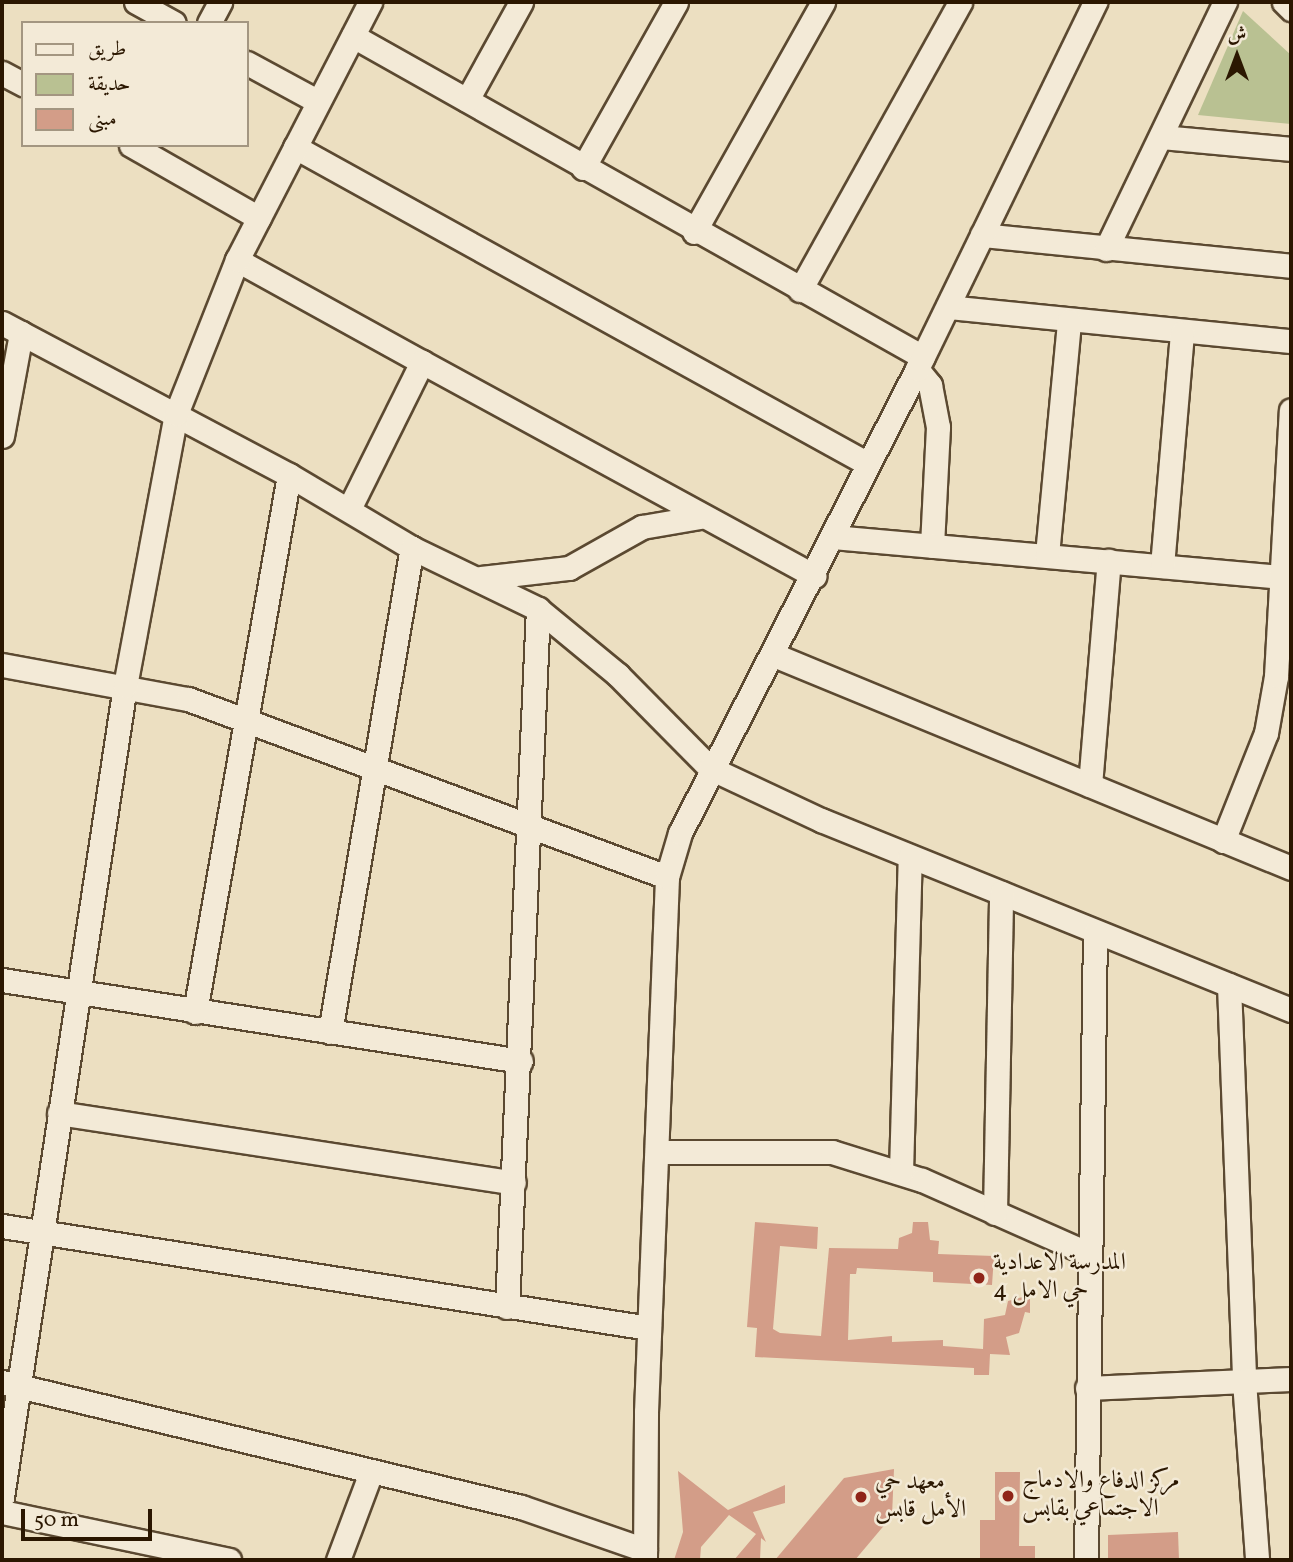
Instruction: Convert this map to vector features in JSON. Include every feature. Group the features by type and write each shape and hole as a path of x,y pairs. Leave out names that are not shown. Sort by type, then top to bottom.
{"street":[{"path":"136,2 170,21"},
{"path":"210,21 220,2"},
{"path":"2,1497 11,1384 42,1232 125,686 176,414 237,260 370,2"},
{"path":"467,100 521,2"},
{"path":"583,168 676,2"},
{"path":"694,232 823,2"},
{"path":"800,290 960,2"},
{"path":"11,1384 521,1507 645,1555 649,1328 667,877 692,800 774,655 814,576 1095,2"},
{"path":"1106,249 1225,2"},
{"path":"1284,2 1291,9"},
{"path":"354,36 800,290 920,363 930,385 938,427 932,546"},
{"path":"248,64 317,101"},
{"path":"2,73 21,84"},
{"path":"1162,136 1291,149"},
{"path":"135,147 259,218"},
{"path":"295,147 868,464"},
{"path":"982,235 1291,266"},
{"path":"237,260 700,517 814,576"},
{"path":"948,307 1182,333 1291,341"},
{"path":"1047,555 1069,321"},
{"path":"2,436 11,328 289,475 412,548 538,609 618,675 710,768 910,857 1291,1010"},
{"path":"1162,566 1182,333"},
{"path":"349,509 422,362"},
{"path":"1223,841 1266,733 1284,675 1291,410"},
{"path":"195,1012 248,722 289,475"},
{"path":"478,578 569,568 642,527 700,517"},
{"path":"833,537 1286,577"},
{"path":"330,1032 370,770 412,548"},
{"path":"1090,785 1109,561"},
{"path":"507,1307 521,1061 538,609"},
{"path":"774,655 1291,868"},
{"path":"2,665 188,699 370,770 667,877"},
{"path":"901,1172 910,857"},
{"path":"995,1213 1000,893"},
{"path":"1086,1560 1095,933"},
{"path":"2,980 78,994 521,1061"},
{"path":"1229,985 1244,1381 1257,1560"},
{"path":"59,1113 514,1183"},
{"path":"657,1152 832,1152 901,1172 1090,1254"},
{"path":"2,1226 649,1328"},
{"path":"1087,1388 1291,1379"},
{"path":"338,1560 371,1472"},
{"path":"2,1512 229,1560"}],"green space":[{"path":"1243,11 1291,55 1291,124 1198,115"}],"building":[{"path":"755,1222 818,1227 817,1249 780,1246 773,1329 780,1333 821,1336 829,1248 898,1249 899,1238 912,1233 913,1222 928,1222 930,1240 939,1241 938,1254 994,1256 992,1285 933,1282 933,1272 857,1268 856,1274 850,1274 848,1340 892,1336 892,1342 943,1340 943,1346 983,1349 984,1319 1005,1315 1008,1301 1030,1295 1030,1313 1025,1312 1019,1333 1006,1337 1010,1355 990,1354 989,1375 974,1375 974,1368 755,1357 757,1328 747,1327"},
{"name":"معهد حي الأمل قابس","path":"894,1469 892,1516 855,1560 775,1560 844,1478"},
{"path":"678,1471 728,1510 785,1485 785,1503 753,1512 766,1542 761,1538 760,1560 734,1560 756,1534 729,1515 701,1547 700,1560 674,1560 683,1532"},
{"name":"مركز الدفاع والادماج الاجتماعي بقابس","path":"995,1472 1020,1472 1019,1546 1035,1546 1035,1560 980,1560 980,1520 995,1520"},
{"path":"1178,1532 1179,1560 1108,1558 1108,1535"}],"place":[{"name":"المدرسة الاعدادية حي الامل 4","path":"979,1278"},
{"name":"مركز الدفاع والادماج الاجتماعي بقابس","path":"1008,1496"},
{"name":"معهد حي الأمل قابس","path":"861,1497"}]}
